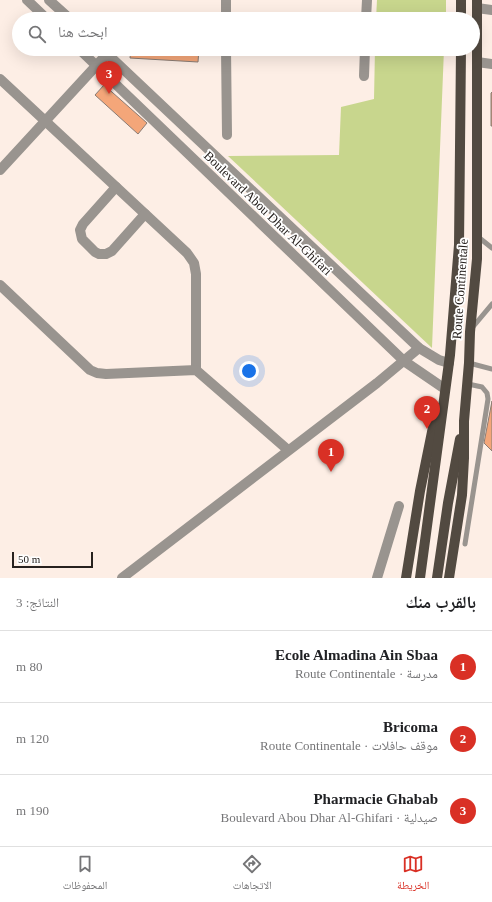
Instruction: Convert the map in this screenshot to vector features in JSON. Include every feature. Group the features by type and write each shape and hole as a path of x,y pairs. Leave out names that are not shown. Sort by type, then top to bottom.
{"main road":[{"path":"461,0 461,12"},
{"name":"Route Continentale","path":"420,578 449,363 459,245 461,56"},
{"name":"Route Continentale","path":"449,578 462,495 464,421 468,384 470,331 477,259 477,56"},
{"name":"Route Continentale","path":"406,578 420,491 430,442 438,409 445,394"},
{"path":"437,578 448,503 464,421"}],"street":[{"path":"27,0 40,12"},
{"path":"50,0 63,12"},
{"path":"226,0 226,12"},
{"path":"366,12 367,0"},
{"path":"477,4 492,10"},
{"name":"Boulevard Abou Dhar Al-Ghifari","path":"86,56 404,361 445,394"},
{"path":"0,170 96,66 102,56"},
{"name":"Boulevard Abou Dhar Al-Ghifari","path":"108,56 419,348 439,360 449,363"},
{"path":"226,56 227,135"},
{"path":"364,76 365,56"},
{"path":"477,62 492,64"},
{"path":"0,79 187,253 194,263 196,274 196,370"},
{"path":"116,187 81,227 81,237 90,247 99,254 109,253 145,214"},
{"path":"0,285 90,370 97,373 106,374 196,370 288,450"},
{"path":"122,578 419,348"},
{"path":"377,578 399,506"}],"lane":[{"path":"477,236 492,248"},
{"path":"470,331 492,304"},
{"path":"469,363 492,369"},
{"path":"465,544 488,398 487,392 482,387 468,384"}],"green space":[{"path":"377,0 446,0 446,12 376,12"},
{"path":"375,56 444,56 432,348 228,156 339,155 341,107 374,99"}],"building":[{"path":"130,56 198,56 198,62 130,58"},
{"path":"104,85 147,123 138,134 95,95"},
{"path":"492,92 492,126 491,126 491,93"},
{"path":"492,401 492,451 484,443"}],"place":[{"name":"Pharmacie Ghabab","path":"109,94"},
{"name":"Bricoma","path":"427,429"},
{"name":"Ecole Almadina Ain Sbaa","path":"331,472"}]}
